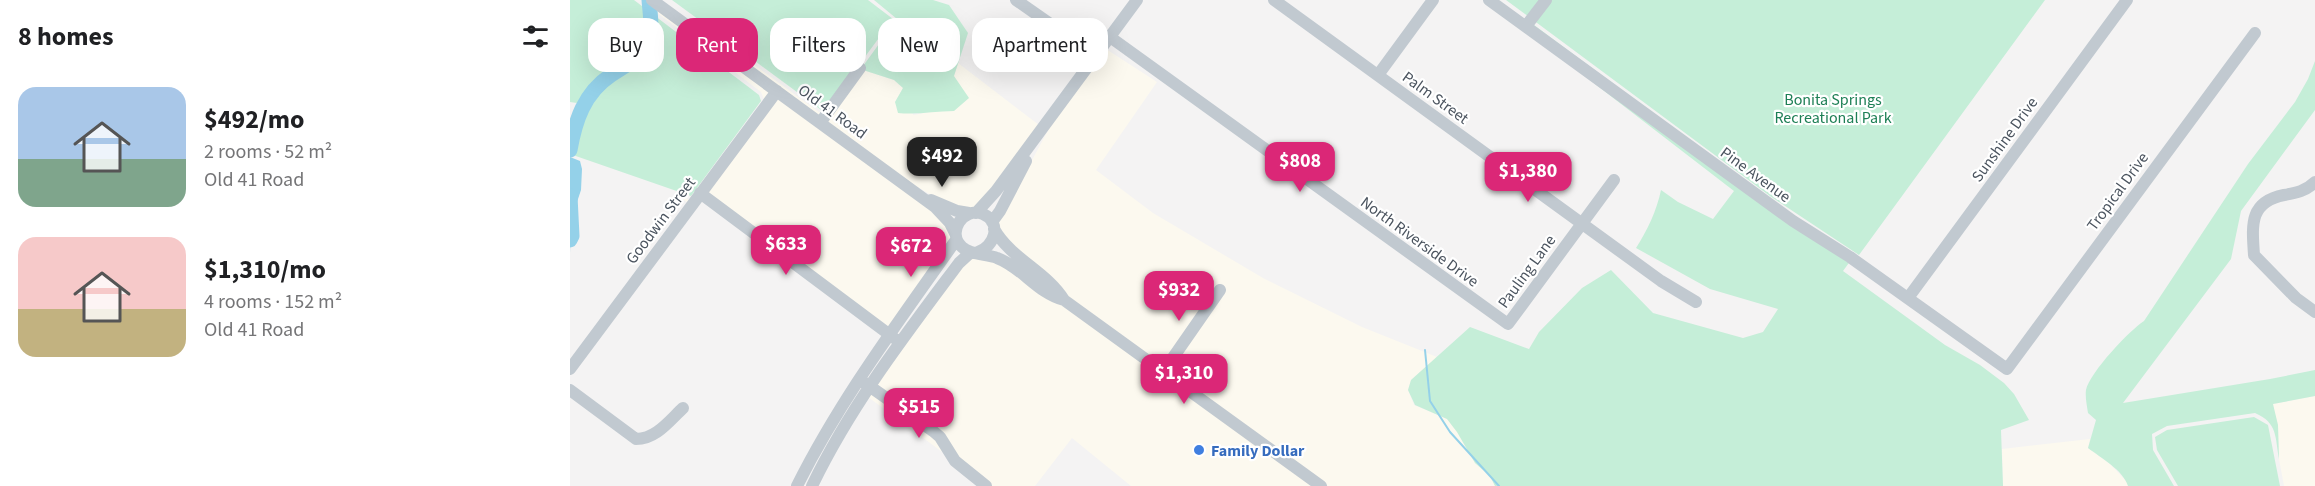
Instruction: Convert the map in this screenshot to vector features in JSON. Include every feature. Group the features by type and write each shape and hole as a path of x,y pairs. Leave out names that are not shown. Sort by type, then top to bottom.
{"street":[{"name":"Old 41 Road","path":"652,0 935,207 950,223 956,237"},
{"path":"1016,0 1042,18"},
{"path":"1108,40 1137,0"},
{"name":"Palm Street","path":"1274,0 1661,281 1696,302"},
{"path":"1378,75 1433,0"},
{"name":"Pine Avenue","path":"1489,0 1793,221 1850,257 2007,369"},
{"path":"1526,26 1546,0"},
{"name":"Sunshine Drive","path":"1908,298 2127,0"},
{"name":"Tropical Drive","path":"2007,369 2255,33"},
{"name":"North Riverside Drive","path":"1110,37 1508,324"},
{"path":"820,123 857,72"},
{"path":"797,486 831,421 956,237 959,221 973,213 996,191 1084,72"},
{"name":"Goodwin Street","path":"570,369 777,91"},
{"path":"812,486 835,441 870,386 959,263 974,252 989,247 994,235 993,225 1047,122"},
{"name":"Pauling Lane","path":"1508,324 1614,180"},
{"path":"2315,182 2301,192 2272,197 2259,207 2252,221 2254,255 2296,298 2315,312"},
{"name":"Old 41 Road","path":"906,186 957,212 973,213"},
{"path":"700,193 901,342"},
{"path":"973,213 988,218 1002,243 1056,287 1064,300"},
{"path":"956,237 965,250 999,258 1052,297 1064,300 1321,486"},
{"path":"1163,372 1220,290"},
{"path":"859,379 933,430 955,461 986,486"},
{"path":"570,390 636,439 645,439 654,435 682,408"}],"shaded area":[{"path":"651,5 676,23 676,27 651,8"},
{"path":"1108,50 1157,82 1096,170 1153,213 1263,278 1362,327 1437,357 1411,380 1408,390 1414,405 1447,419 1475,463 1490,476 1495,486 1328,486 1069,298 1006,240 998,223 1051,125 1089,72 1108,72"},
{"path":"960,65 1039,125 992,188 974,208 968,209 933,196 909,182 758,72 758,68 823,115 861,72 866,71 894,80 903,88 895,102 914,115 933,111 954,111 954,76 955,72 960,72"},
{"path":"735,72 742,72 932,211 946,225 951,237 886,331 696,196 690,204 674,194 690,200 765,102 761,92"},
{"path":"973,257 998,262 1061,303 1314,486 1131,486 1072,438 1035,486 988,486 868,397 963,266"},
{"path":"2315,396 2315,486 2284,486 2279,459 2278,425 2272,404"},
{"path":"2090,439 2088,448 2110,464 2128,486 2003,486 2002,449"}],"green space":[{"path":"570,0 634,0 658,18 588,18 588,72 664,72 664,23 676,32 676,72 729,72 759,95 761,101 691,196 570,154 574,125 584,104 570,102"},
{"path":"672,0 868,0 892,18 878,18 878,39 866,55 866,18 770,18 770,72 854,72 824,112 758,63 758,18 696,18"},
{"path":"874,0 933,0 949,5 958,18 896,18"},
{"name":"Bonita Springs Recreational Park","path":"1506,0 2045,0 1859,255 1770,196"},
{"path":"1526,19 1767,198 1854,256 1843,271 1945,345 1980,365 2004,383 2014,394 2029,420 2001,430 2003,486 1495,486 1490,476 1475,463 1447,419 1415,405 1408,390 1411,380 1470,327 1529,349 1539,332 1582,288 1611,270 1653,313 1743,338 1763,332 1778,309 1710,289 1636,248 1651,220 1661,190 1678,202 1713,219 1734,191 1521,27"},
{"path":"960,21 968,33 960,58"},
{"path":"878,45 878,72 955,72 954,76 969,98 954,111 898,113 895,102 903,88 894,80 866,71 866,62"},
{"path":"2315,61 2315,110 2241,211 2231,259 2123,403 2315,370 2315,396 2273,404 2278,425 2279,459 2272,426 2255,413 2167,426 2152,434 2153,450 2174,486 2128,486 2117,470 2088,448 2096,420 2088,413 2086,390 2089,382 2111,352 2144,321 2248,164 2295,102"},
{"path":"2254,417 2268,425 2280,486 2178,486 2157,450 2155,437 2167,430"}],"water":[{"path":"570,157 580,161 582,169 581,190 571,220 570,253"}],"waterway":[{"path":"570,150 578,118 587,99 602,82 635,59 646,46 651,29 649,0"},
{"path":"570,196 572,236 570,240"},
{"path":"1425,350 1430,401 1450,432 1499,486"}],"place":[{"name":"Family Dollar","path":"1199,450"}]}
